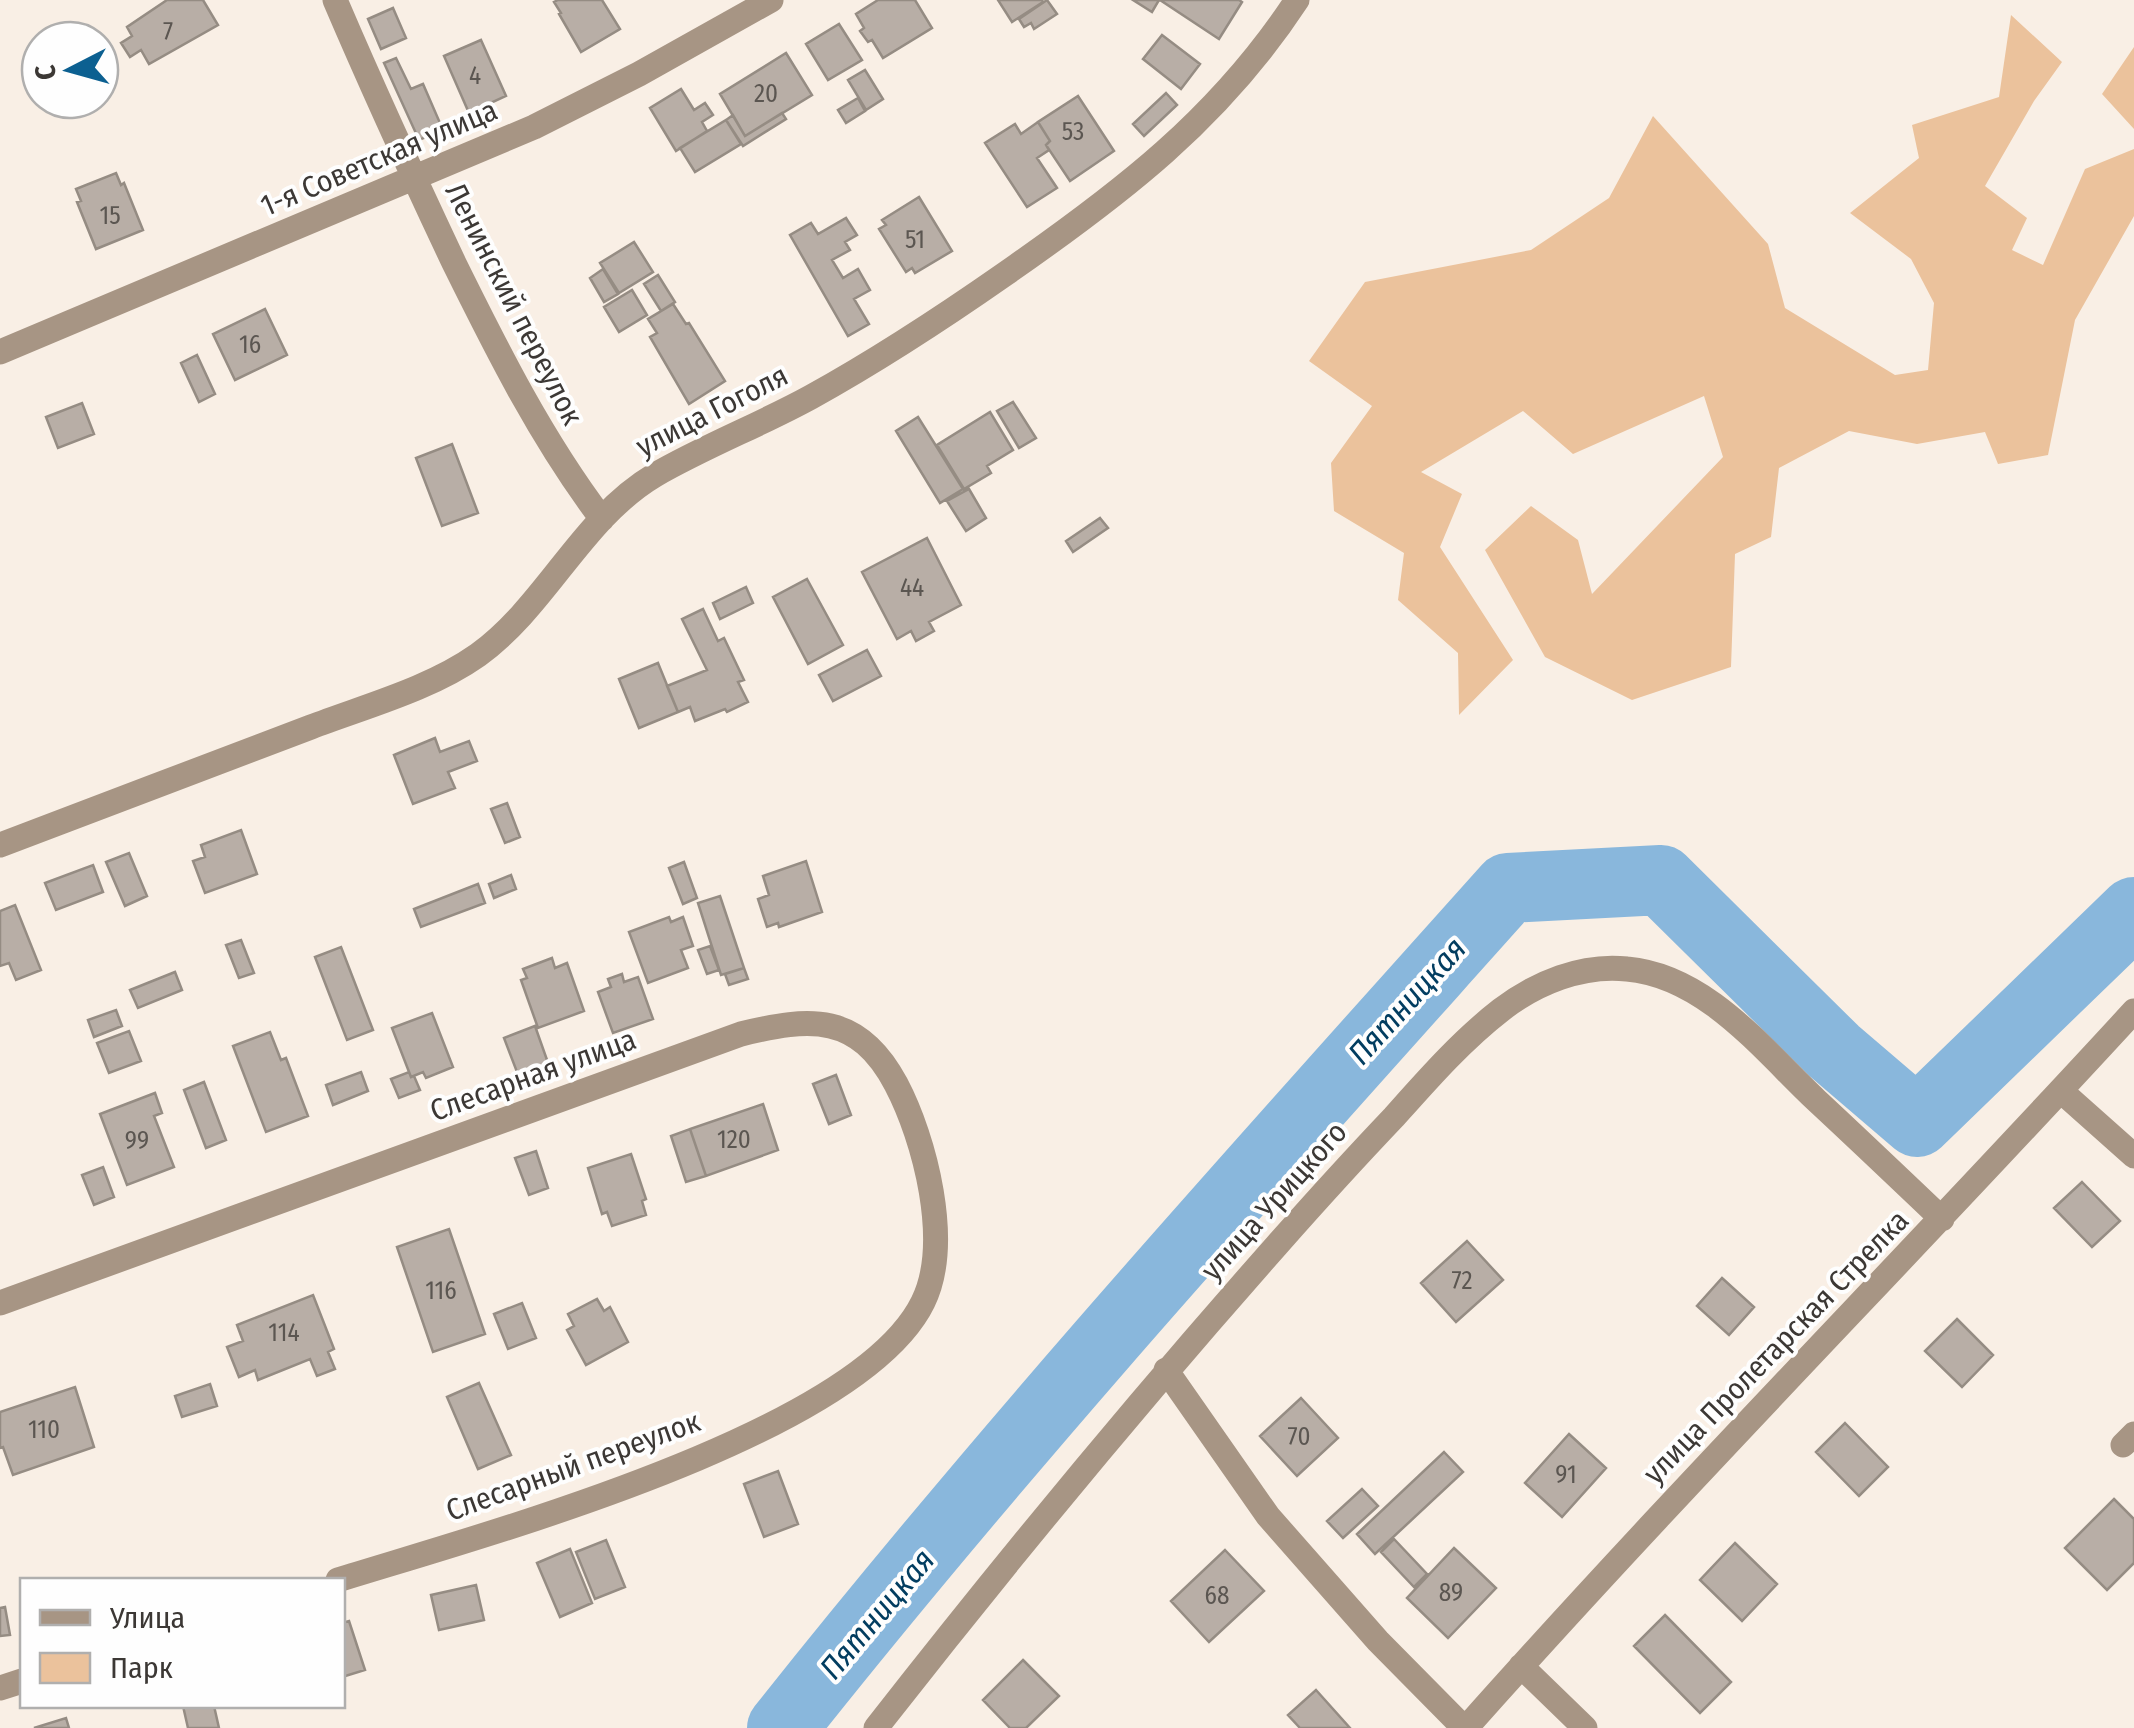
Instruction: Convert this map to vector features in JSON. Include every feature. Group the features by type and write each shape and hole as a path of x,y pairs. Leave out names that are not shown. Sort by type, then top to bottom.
{"street":[{"name":"Ленинский переулок","path":"335,0 414,179 540,429 602,519"},
{"name":"1-я Советская улица","path":"0,352 552,118 771,0"},
{"name":"улица Гоголя","path":"0,845 454,670 512,628 626,495 652,477 865,367 1104,205 1212,108 1298,0"},
{"name":"улица Урицкого","path":"876,1728 996,1574 1166,1370 1305,1213 1452,1055 1501,1010 1532,989 1586,970 1630,969 1678,983 1726,1015 1942,1219"},
{"name":"улица Пролетарская Стрелка","path":"1465,1728 1720,1450 1942,1219 2134,1011"},
{"name":"Слесарная улица","path":"0,1303 742,1034 803,1021 856,1034 878,1056 897,1086 932,1197 938,1236 936,1264"},
{"path":"2061,1091 2134,1156"},
{"name":"Слесарный переулок","path":"344,1578 622,1488 738,1439 808,1404 861,1371 894,1342 923,1302 936,1264"},
{"path":"1166,1370 1268,1516 1378,1641 1465,1728"},
{"path":"1521,1666 1585,1728"}],"green space":[{"path":"2011,15 2062,62 2034,101 1985,186 2027,218 2012,250 2043,265 2085,169 2134,149 2134,216 2075,320 2048,455 1998,464 1985,432 1917,444 1849,431 1779,468 1771,537 1735,554 1731,667 1632,700 1545,657 1485,550 1531,506 1578,540 1592,594 1723,457 1704,396 1573,454 1523,411 1421,472 1462,494 1440,547 1513,660 1459,715 1458,653 1398,600 1404,553 1334,511 1331,463 1372,406 1309,361 1365,282 1531,250 1609,198 1653,116 1768,244 1785,308 1895,375 1928,370 1934,303 1911,259 1850,213 1919,158 1912,125 1999,97"},
{"path":"2134,47 2134,129 2102,94"}],"building":[{"path":"167,0 203,0 218,25 149,64 141,50 130,57 121,43 132,36 127,27"},
{"path":"602,0 620,29 581,52 559,14 554,2"},
{"path":"878,0 915,0 932,28 883,58 872,40 868,42 860,31 864,28 856,14"},
{"path":"998,0 1042,0 1043,2 1012,22"},
{"path":"1047,0 1057,14 1034,29 1031,23 1024,27 1019,19"},
{"path":"1133,0 1159,0 1152,12"},
{"path":"1160,0 1239,0 1242,2 1219,39"},
{"path":"393,8 406,38 381,49 368,19"},
{"path":"839,24 862,60 828,80 806,44"},
{"path":"1162,35 1200,64 1181,89 1143,59"},
{"path":"481,40 506,96 469,113 444,56"},
{"path":"786,53 812,95 745,136 720,94"},
{"path":"396,58 411,89 423,84 443,130 419,140 384,63"},
{"path":"865,70 883,99 866,110 848,80"},
{"path":"681,89 694,110 705,103 713,115 702,122 707,131 676,151 650,108"},
{"path":"1166,93 1177,105 1144,136 1133,124"},
{"path":"1078,96 1114,151 1070,181 1046,145 1050,141 1038,122"},
{"path":"858,98 865,111 846,123 838,110"},
{"path":"782,113 786,119 743,146 726,120 733,115 745,136"},
{"path":"726,120 741,144 695,172 680,148"},
{"path":"1038,122 1050,141 1046,145 1049,150 1037,158 1057,188 1027,207 985,143 1015,124 1021,134"},
{"path":"116,173 143,230 96,249 77,202 81,201 76,189"},
{"path":"919,197 952,251 915,273 912,268 906,272 879,229 886,225 882,220"},
{"path":"846,218 857,235 845,242 850,250 832,260 843,278 858,269 870,290 854,299 869,324 848,336 790,235 811,223 818,234"},
{"path":"634,242 653,272 619,293 600,263"},
{"path":"603,269 618,294 604,302 590,278"},
{"path":"658,275 675,302 661,311 644,284"},
{"path":"632,290 647,315 619,332 604,307"},
{"path":"673,304 725,381 689,404 650,337 657,333 648,319"},
{"path":"265,309 287,355 235,380 213,334"},
{"path":"197,355 215,394 199,402 181,363"},
{"path":"1013,402 1036,438 1019,448 997,411"},
{"path":"82,403 94,434 58,448 46,417"},
{"path":"990,412 1013,450 987,466 991,473 964,489 937,445"},
{"path":"918,417 963,489 940,503 896,431"},
{"path":"452,444 478,513 442,526 416,458"},
{"path":"969,489 986,518 966,531 947,501"},
{"path":"1100,518 1108,528 1073,552 1066,541"},
{"path":"927,538 961,605 929,622 934,631 916,641 911,631 897,639 862,572"},
{"path":"807,579 843,645 808,664 773,597"},
{"path":"746,587 753,603 720,619 713,603"},
{"path":"703,609 718,641 724,638 744,680 738,682 748,702 695,721 690,707 678,712 667,686 707,670 682,619"},
{"path":"867,650 881,676 833,701 819,675"},
{"path":"658,663 678,712 639,728 619,679"},
{"path":"435,738 440,752 469,741 477,761 448,772 455,788 413,804 394,755"},
{"path":"507,803 520,837 505,843 491,809"},
{"path":"241,830 257,874 205,893 193,861 205,857 201,845"},
{"path":"129,853 147,896 125,906 106,862"},
{"path":"806,861 822,912 779,927 778,923 767,927 758,899 769,895 763,876"},
{"path":"684,862 697,898 683,904 669,868"},
{"path":"93,865 103,892 56,910 45,883"},
{"path":"511,875 516,889 494,898 489,884"},
{"path":"478,884 485,903 421,927 414,909"},
{"path":"720,896 744,968 721,975 698,903"},
{"path":"15,905 41,970 16,980 9,963 0,966 0,911"},
{"path":"669,917 671,922 683,917 693,946 681,950 688,968 648,983 629,932"},
{"path":"241,940 254,973 239,978 226,945"},
{"path":"710,946 719,970 707,974 698,950"},
{"path":"341,947 373,1030 347,1040 315,957"},
{"path":"552,958 555,968 567,963 584,1011 538,1028 521,980 527,978 523,969"},
{"path":"744,968 748,979 729,985 725,974"},
{"path":"175,972 182,990 138,1008 130,990"},
{"path":"622,974 624,982 638,977 653,1019 613,1033 598,992 611,987 608,979"},
{"path":"116,1010 122,1026 94,1037 88,1020"},
{"path":"432,1013 453,1067 426,1078 423,1072 411,1077 392,1028"},
{"path":"535,1026 552,1074 522,1085 504,1038"},
{"path":"129,1031 141,1061 109,1073 97,1043"},
{"path":"270,1032 281,1060 286,1058 308,1116 266,1132 233,1046"},
{"path":"361,1072 368,1091 333,1105 326,1085"},
{"path":"409,1072 420,1090 399,1098 391,1079"},
{"path":"836,1075 851,1115 829,1124 813,1084"},
{"path":"204,1082 226,1140 206,1148 184,1090"},
{"path":"155,1093 162,1113 154,1116 174,1167 127,1185 100,1114"},
{"path":"763,1104 778,1150 706,1176 690,1129"},
{"path":"690,1129 706,1176 686,1182 671,1136"},
{"path":"536,1151 548,1188 529,1195 515,1158"},
{"path":"631,1154 646,1199 642,1201 646,1215 612,1226 607,1212 602,1214 588,1168"},
{"path":"103,1167 114,1197 94,1205 82,1175"},
{"path":"2082,1182 2120,1221 2092,1247 2054,1208"},
{"path":"449,1229 485,1334 433,1352 397,1247"},
{"path":"1467,1241 1503,1280 1456,1322 1421,1283"},
{"path":"1722,1278 1754,1307 1729,1335 1697,1306"},
{"path":"313,1295 334,1349 328,1352 335,1369 317,1376 310,1359 258,1380 255,1370 239,1377 227,1347 243,1341 237,1325"},
{"path":"597,1299 604,1311 610,1307 628,1342 586,1365 567,1330 574,1326 568,1314"},
{"path":"522,1303 536,1338 508,1349 494,1314"},
{"path":"1957,1319 1993,1355 1962,1387 1925,1351"},
{"path":"479,1383 511,1455 478,1469 447,1397"},
{"path":"210,1384 217,1406 182,1417 175,1396"},
{"path":"75,1387 94,1447 13,1475 3,1447 0,1448 0,1412"},
{"path":"1301,1398 1338,1438 1297,1476 1260,1436"},
{"path":"1845,1423 1888,1467 1859,1496 1816,1452"},
{"path":"1569,1434 1606,1468 1562,1517 1525,1483"},
{"path":"1444,1452 1463,1472 1375,1554 1357,1534"},
{"path":"778,1471 798,1524 764,1537 744,1484"},
{"path":"1362,1489 1378,1506 1343,1538 1327,1521"},
{"path":"2114,1499 2134,1519 2134,1563 2107,1590 2065,1548"},
{"path":"1394,1539 1427,1574 1414,1587 1381,1552"},
{"path":"606,1540 625,1587 595,1599 576,1552"},
{"path":"1735,1543 1777,1584 1742,1621 1700,1580"},
{"path":"1454,1548 1496,1588 1448,1638 1407,1598"},
{"path":"570,1549 592,1603 560,1617 537,1563"},
{"path":"1225,1550 1264,1591 1209,1642 1171,1601"},
{"path":"476,1585 484,1620 439,1630 431,1595"},
{"path":"5,1607 10,1635 0,1636 0,1608"},
{"path":"1665,1615 1731,1682 1700,1713 1634,1646"},
{"path":"349,1621 365,1670 345,1676 345,1622"},
{"path":"1023,1660 1059,1696 1026,1728 1010,1728 983,1700"},
{"path":"1316,1690 1350,1728 1300,1728 1288,1715"},
{"path":"183,1708 214,1708 219,1728 188,1728"},
{"path":"66,1718 69,1728 34,1728"}],"waterway":[{"name":"Пятницкая","path":"782,1728 1048,1408 1508,888 1661,880 1834,1051 1917,1122 2134,912"}]}
